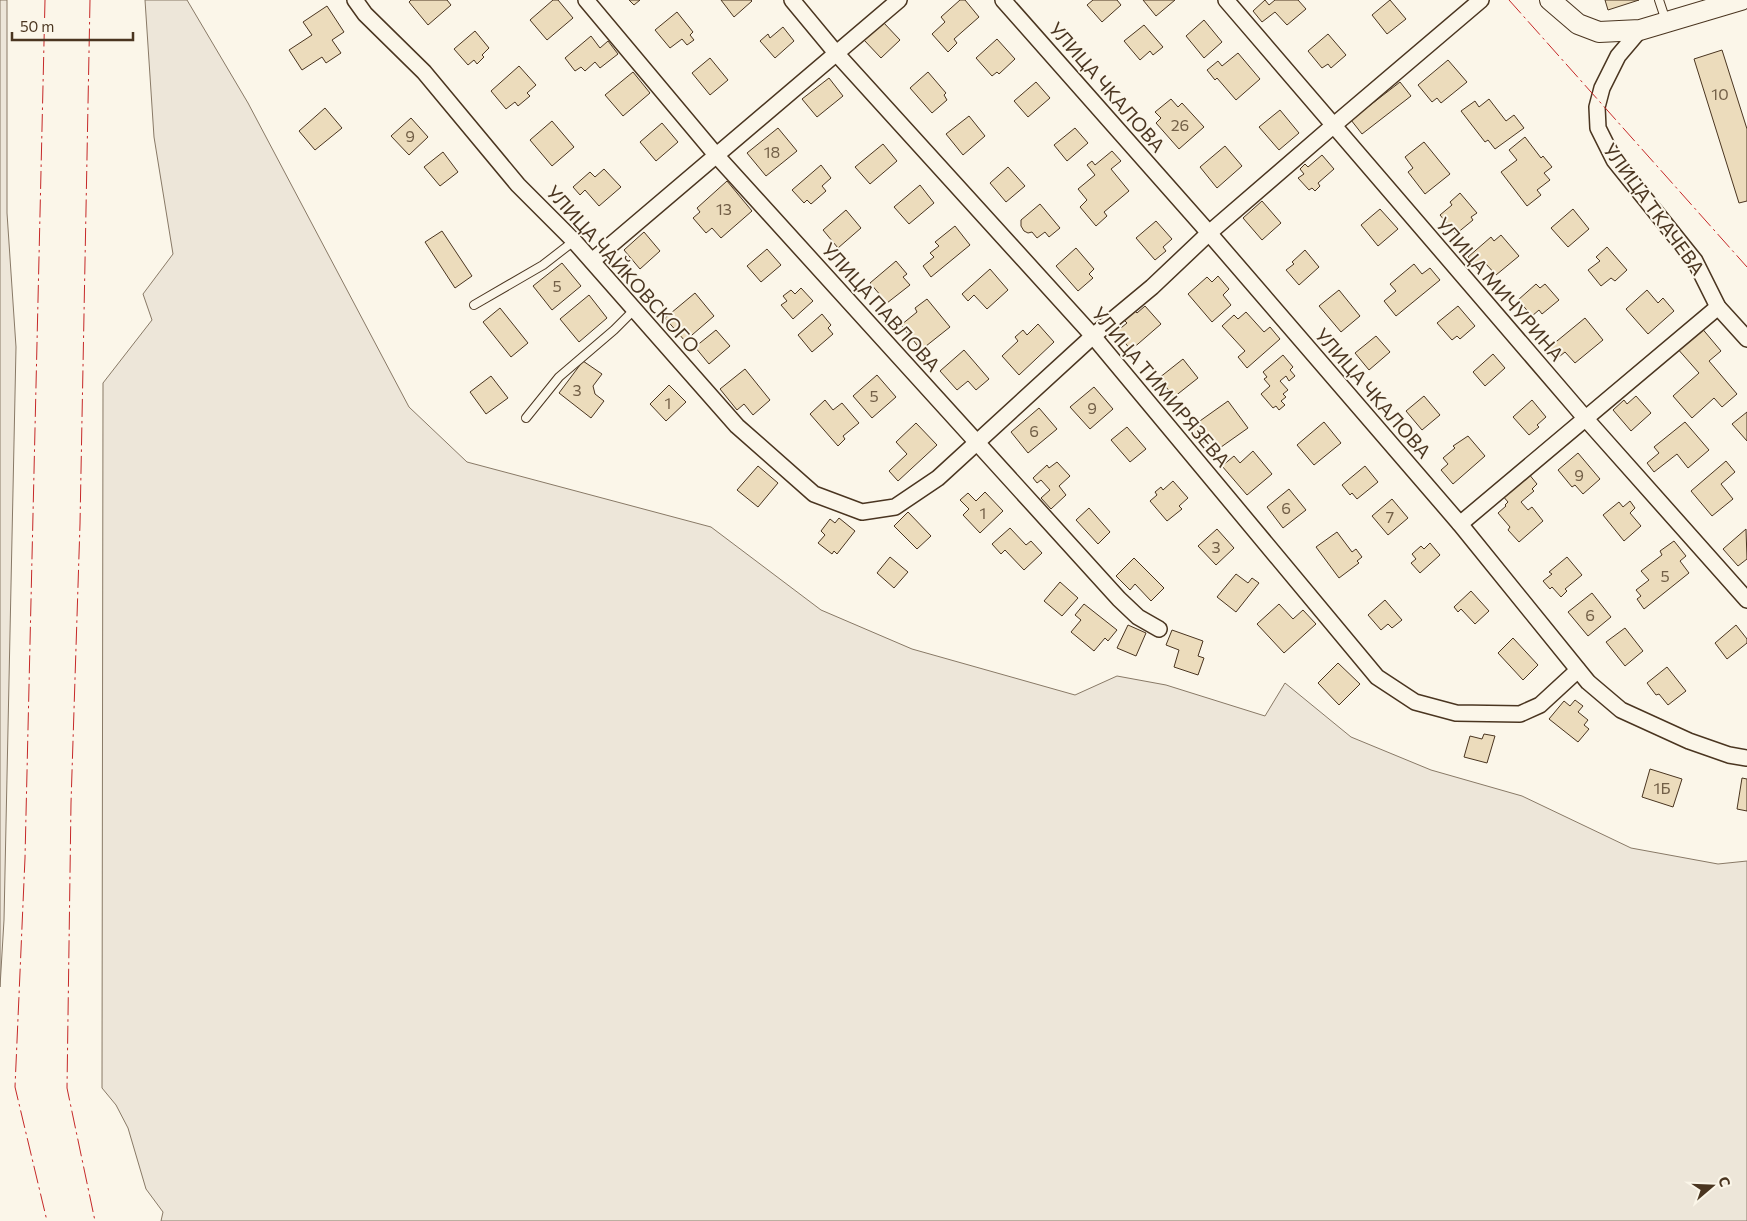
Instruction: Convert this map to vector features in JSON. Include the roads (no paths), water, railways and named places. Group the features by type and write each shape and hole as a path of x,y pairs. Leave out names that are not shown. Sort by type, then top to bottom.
{"street":[{"name":"УЛИЦА ЧАЙКОВСКОГО","path":"355,0 365,14 424,72 518,185 574,241 635,308 737,426 814,494 862,512 895,507 938,478 976,442"},
{"name":"УЛИЦА ПАВЛОВА","path":"586,0 716,155 1119,599 1138,617 1159,629"},
{"name":"УЛИЦА ТИМИРЯЗЕВА","path":"792,0 836,53 1093,336 1377,677 1415,702 1456,712 1520,714 1540,705 1578,670"},
{"path":"592,261 899,0"},
{"name":"УЛИЦА ЧКАЛОВА","path":"1004,0 1209,233 1460,524 1588,682 1621,710 1689,741 1729,755 1747,758"},
{"name":"УЛИЦА МИЧУРИНА","path":"1226,0 1586,419 1747,600"},
{"path":"976,442 1093,336 1152,287 1209,233 1481,0"},
{"path":"1550,0 1578,24 1599,32 1640,30 1741,0"},
{"name":"УЛИЦА ТКАЧЕВА","path":"1640,30 1618,56 1602,88 1597,107 1598,128 1614,160 1695,261 1718,307 1747,339"},
{"path":"1460,524 1718,307"}],"lane":[{"path":"1659,0 1667,23"},
{"path":"474,305 543,265 574,241"},
{"path":"526,418 559,377 614,330 635,308"}]}
